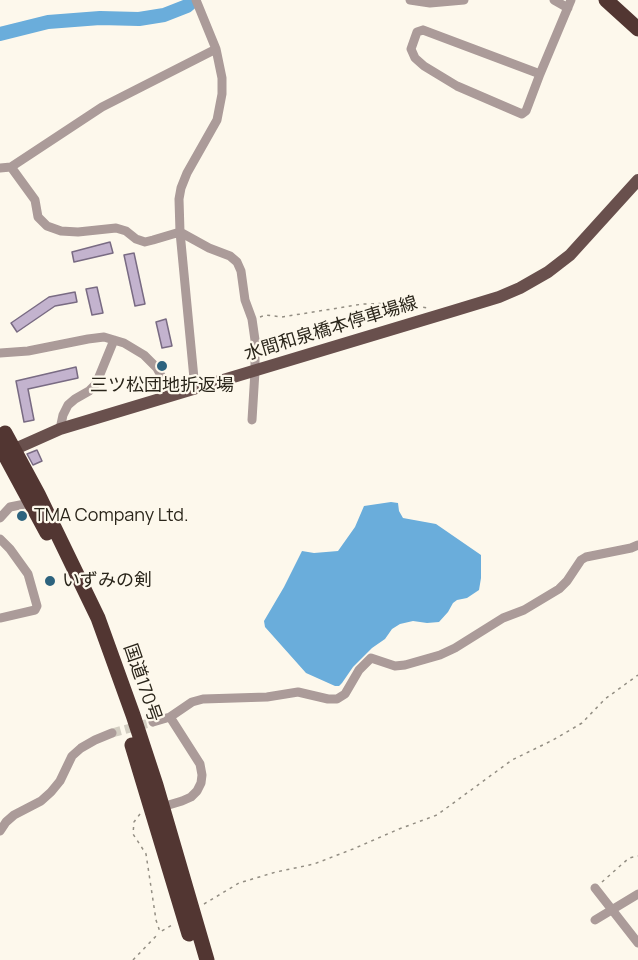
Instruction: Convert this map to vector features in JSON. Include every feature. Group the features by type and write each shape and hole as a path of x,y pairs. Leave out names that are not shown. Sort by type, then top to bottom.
{"highway":[{"path":"612,1 638,29"},
{"name":"国道170号","path":"5,447 94,634 157,808 207,960"},
{"name":"国道170号","path":"5,447 38,494 98,618 133,715 197,960"}],"main road":[{"name":"水間和泉橋本停車場線","path":"5,447 499,297 548,272 570,255 638,180"}],"street":[{"path":"195,388 178,213 181,188 217,120 222,94 222,78 216,49 196,0"},
{"path":"410,0 430,3 464,0"},
{"path":"540,74 423,30 417,32 411,49 415,58 424,66 457,86 522,114 526,111 570,4 554,0"},
{"path":"0,168 12,166 102,107 216,49"},
{"path":"12,166 35,200 38,217 47,226 61,231 78,232 116,228 145,242 180,232 237,261 255,340 252,420"},
{"path":"0,353 28,351 104,337 124,343 144,355 158,368 172,396"},
{"path":"60,429 68,405 89,392 96,384 114,340"},
{"path":"0,518 10,507 30,503"},
{"path":"0,539 28,574 37,606 35,610 0,618"},
{"path":"153,722 170,717 192,702 203,699 267,697 298,692 337,699 345,694 359,670 371,658 395,666 440,655 503,618 524,610 559,589 586,556 631,548 638,544"},
{"path":"157,808 191,797 201,783 200,764 170,717"},
{"path":"0,831 14,815 41,801 51,792 60,781 72,756 81,748 112,733"},
{"path":"595,888 638,943"},
{"path":"595,921 638,894"}],"path":[{"path":"252,319 266,315 282,317 363,304 393,303 424,307"},
{"path":"202,905 238,883 314,864 437,815 512,760 554,741 582,723 605,699 638,675"},
{"path":"157,808 141,813 134,822 133,834 146,854 159,932"},
{"path":"595,888 629,858 638,856"},
{"path":"134,960 159,932 172,925"}],"water":[{"path":"398,503 403,518 436,524 481,555 479,590 453,603 439,622 413,621 400,624 392,629 385,639 353,667 339,686 335,686 306,673 265,627 264,621 302,551 314,553 338,551 355,527 364,506"}],"building":[{"path":"110,242 113,253 74,262 72,252"},
{"path":"134,253 145,304 135,306 124,255"},
{"path":"97,287 103,313 92,315 86,289"},
{"path":"75,292 77,302 55,306 17,332 11,323 49,297"},
{"path":"166,319 172,346 162,348 156,322"},
{"path":"76,367 78,378 28,389 34,420 24,422 16,381"},
{"path":"37,450 42,461 33,465 27,454"}],"waterway":[{"path":"0,34 48,22 100,18 139,19 164,15 187,6 194,0"}],"tunnel":[{"path":"112,733 153,722"}],"place":[{"name":"三ツ松団地折返場","path":"162,366"},
{"name":"TMA Company Ltd.","path":"22,516"},
{"name":"いずみの剣","path":"50,581"}]}
